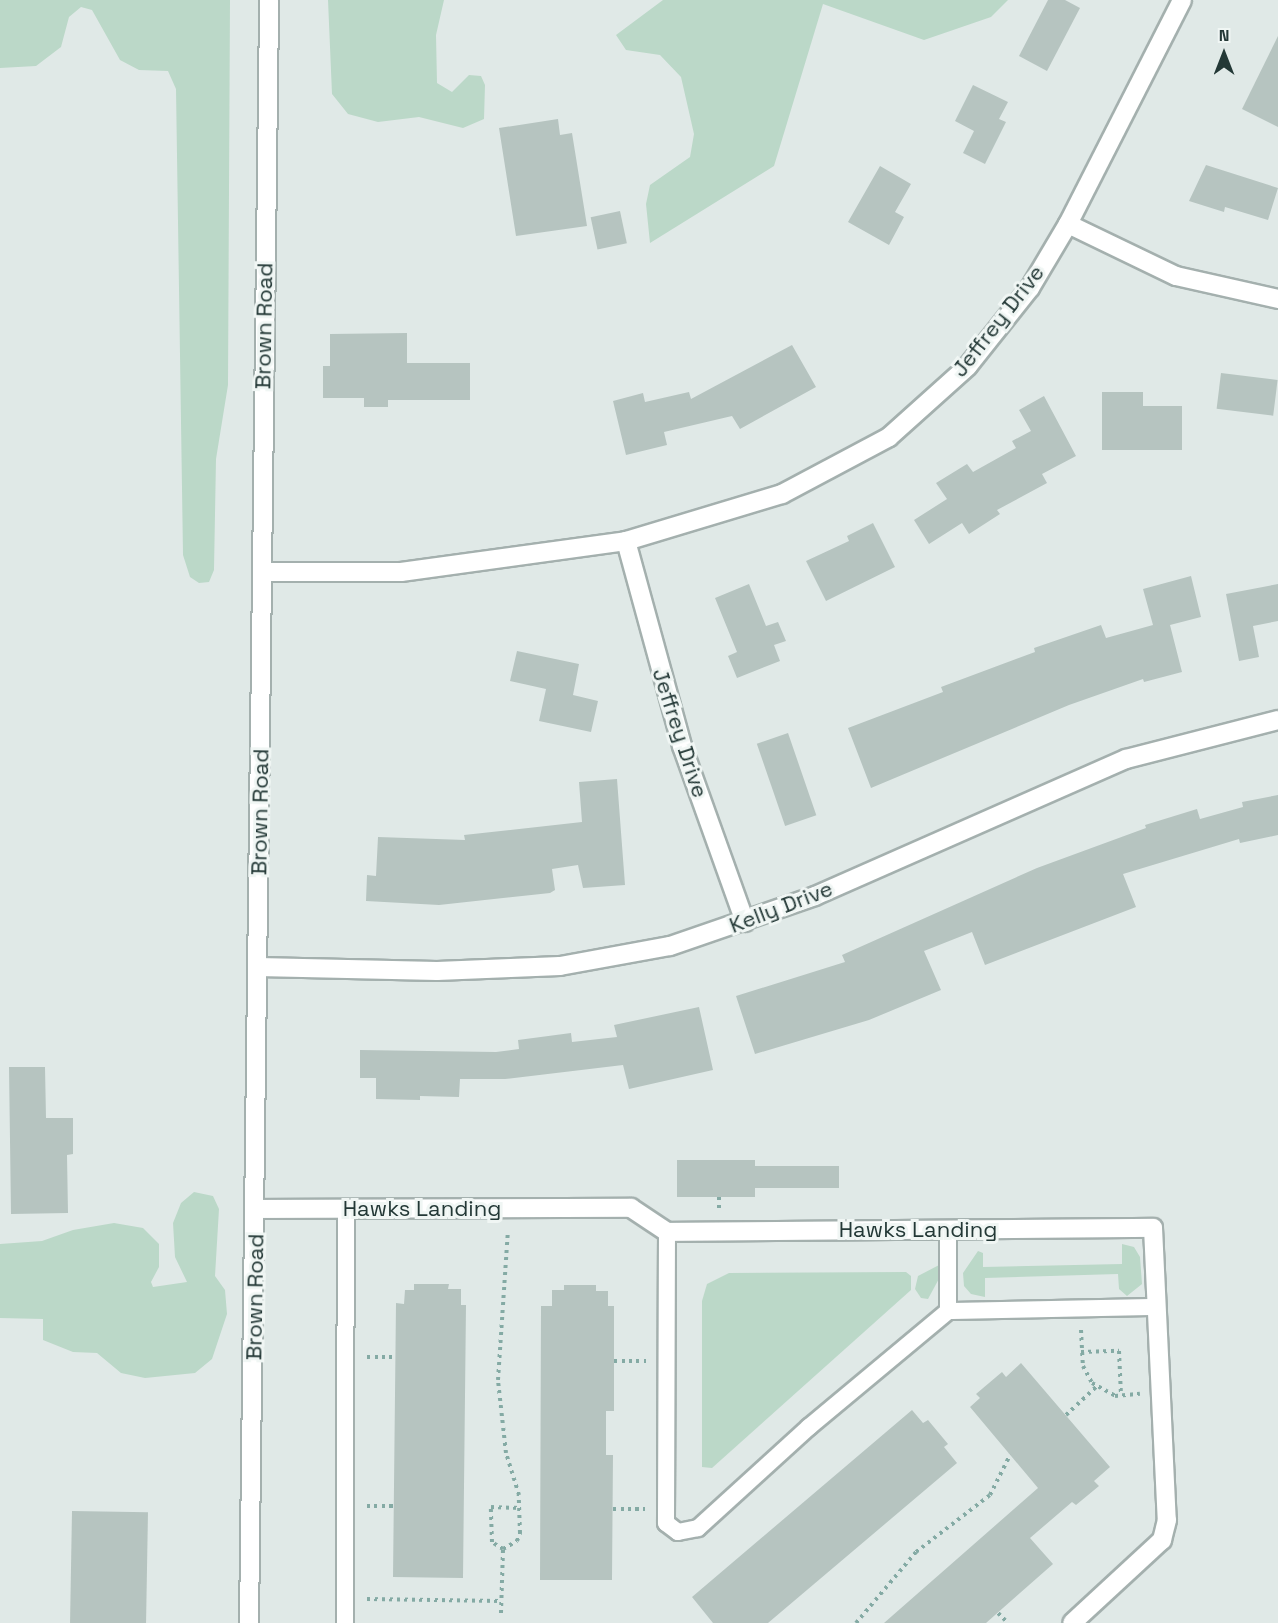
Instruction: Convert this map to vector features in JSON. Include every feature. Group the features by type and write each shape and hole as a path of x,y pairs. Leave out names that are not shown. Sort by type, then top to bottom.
{"street":[{"name":"Brown Road","path":"249,1623 256,1209 269,0"},
{"name":"Jeffrey Drive","path":"262,572 401,572 626,541 782,494 889,437 968,366 1030,288 1068,224 1182,0"},
{"path":"1068,224 1176,276 1278,298"},
{"name":"Jeffrey Drive","path":"626,541 682,746 745,922"},
{"name":"Kelly Drive","path":"258,968 437,971 560,966 670,946 815,896 1126,759 1278,720"},
{"name":"Hawks Landing","path":"256,1209 632,1208 667,1232 1153,1228 1158,1393 1167,1520 1162,1540 1072,1623"}],"lane":[{"path":"345,1623 346,1209"},
{"path":"948,1229 948,1311"},
{"path":"667,1232 666,1523 678,1532 698,1528 809,1427 948,1311 1155,1307"}],"path":[{"path":"503,1549 517,1541 520,1508 501,1425 498,1380 507,1209"},
{"path":"1081,1309 1083,1366 1096,1387 1121,1395 1158,1393"},
{"path":"1081,1352 1119,1351 1121,1395"},
{"path":"345,1358 396,1357"},
{"path":"614,1361 667,1360"},
{"path":"1066,1415 1096,1387"},
{"path":"856,1623 916,1552 990,1495 1010,1455"},
{"path":"503,1549 492,1542 491,1507 520,1508"},
{"path":"613,1509 666,1508"},
{"path":"501,1614 503,1549"},
{"path":"345,1599 501,1600"},
{"path":"998,1612 1008,1623"}],"green space":[{"path":"0,0 230,0 228,385 216,459 214,570 209,582 199,583 190,577 183,555 176,89 168,71 139,70 120,60 92,10 81,7 69,17 61,47 36,66 0,68"},
{"path":"328,0 444,0 436,35 437,83 452,92 469,75 481,76 485,85 484,119 463,128 419,117 378,122 348,114 332,94"},
{"path":"663,0 1008,0 991,17 924,40 823,4 774,166 650,243 646,204 650,185 690,157 694,134 681,77 660,55 626,50 616,35"},
{"path":"194,1192 213,1196 219,1209 215,1276 225,1290 227,1314 212,1359 195,1373 145,1378 121,1373 97,1353 73,1352 43,1340 43,1319 0,1318 0,1244 42,1241 73,1230 114,1223 143,1228 159,1244 159,1267 151,1282 153,1287 187,1282 175,1257 173,1223 181,1203"},
{"path":"1122,1244 1134,1247 1140,1257 1142,1284 1127,1296 1119,1289 1118,1274 985,1278 985,1297 971,1294 964,1286 963,1273 978,1251 983,1253 983,1267 1122,1264"},
{"path":"941,1264 941,1275 928,1299 921,1298 915,1289 918,1276"},
{"path":"906,1272 911,1276 911,1290 712,1468 702,1467 702,1301 707,1284 729,1273"}],"building":[{"path":"1048,0 1065,0 1080,8 1047,71 1019,56"},
{"path":"1278,36 1278,127 1242,109"},
{"path":"973,85 1008,102 999,119 1006,122 985,164 963,153 974,131 955,121"},
{"path":"558,119 560,135 572,133 587,226 516,236 499,128"},
{"path":"1206,165 1278,188 1268,220 1225,207 1224,212 1189,201"},
{"path":"880,166 911,184 895,212 904,217 889,245 848,222"},
{"path":"620,211 627,243 598,250 591,217"},
{"path":"407,333 407,363 470,363 470,400 388,400 388,407 364,407 364,398 323,398 323,366 330,366 330,334"},
{"path":"792,345 816,387 740,429 732,416 664,432 667,445 626,455 613,401 643,393 645,402 689,392 691,399"},
{"path":"1221,373 1278,380 1273,416 1217,409"},
{"path":"1102,392 1143,392 1143,406 1182,406 1182,450 1102,450"},
{"path":"1044,396 1076,456 1042,474 1047,483 997,510 1000,514 969,534 962,523 929,544 914,520 947,499 936,483 967,464 973,472 1016,448 1012,441 1031,431 1019,410"},
{"path":"873,523 895,567 826,601 806,561 849,541 847,536"},
{"path":"1191,576 1201,617 1170,625 1182,672 1144,682 1143,679 1069,705 871,788 848,728 943,692 941,687 1035,652 1034,648 1101,625 1106,638 1153,625 1143,589"},
{"path":"749,584 766,626 778,622 786,641 774,645 780,661 737,678 728,656 737,652 715,598"},
{"path":"1278,584 1278,621 1253,626 1259,657 1239,661 1226,594"},
{"path":"517,651 579,664 573,695 598,701 591,732 539,721 546,689 510,681"},
{"path":"788,733 816,815 785,826 757,744"},
{"path":"617,779 625,885 583,888 578,865 552,869 555,890 550,893 439,905 366,901 367,875 376,876 378,837 465,840 464,835 582,822 579,782"},
{"path":"1278,795 1278,835 1240,843 1239,839 1123,874 1136,907 985,965 972,932 924,951 941,990 869,1020 755,1054 736,996 845,962 842,955 1037,868 1146,828 1145,825 1197,809 1200,819 1243,807 1242,802"},
{"path":"699,1007 713,1070 629,1089 623,1065 505,1079 460,1079 459,1097 420,1096 420,1100 376,1099 376,1078 360,1078 360,1050 496,1052 519,1049 518,1040 571,1033 572,1042 617,1037 614,1025"},
{"path":"9,1067 45,1067 46,1118 73,1118 73,1154 67,1155 68,1213 11,1214"},
{"path":"677,1160 755,1160 755,1166 839,1166 839,1188 755,1188 755,1197 677,1197"},
{"path":"414,1284 449,1284 448,1289 461,1289 461,1305 466,1305 463,1578 393,1577 396,1303 404,1304 405,1290 414,1290"},
{"path":"564,1285 596,1285 596,1291 608,1291 608,1306 614,1306 614,1411 606,1411 606,1455 613,1455 612,1580 540,1580 541,1306 552,1306 552,1290 564,1290"},
{"path":"1021,1363 1110,1467 1094,1481 1099,1486 1076,1505 1072,1502 1030,1538 1053,1564 986,1623 884,1623 1038,1488 970,1407 980,1398 976,1394 1002,1372 1006,1377"},
{"path":"912,1410 923,1423 928,1420 948,1444 944,1447 957,1463 768,1623 713,1623 692,1597"},
{"path":"72,1511 148,1512 146,1623 70,1623"}]}
